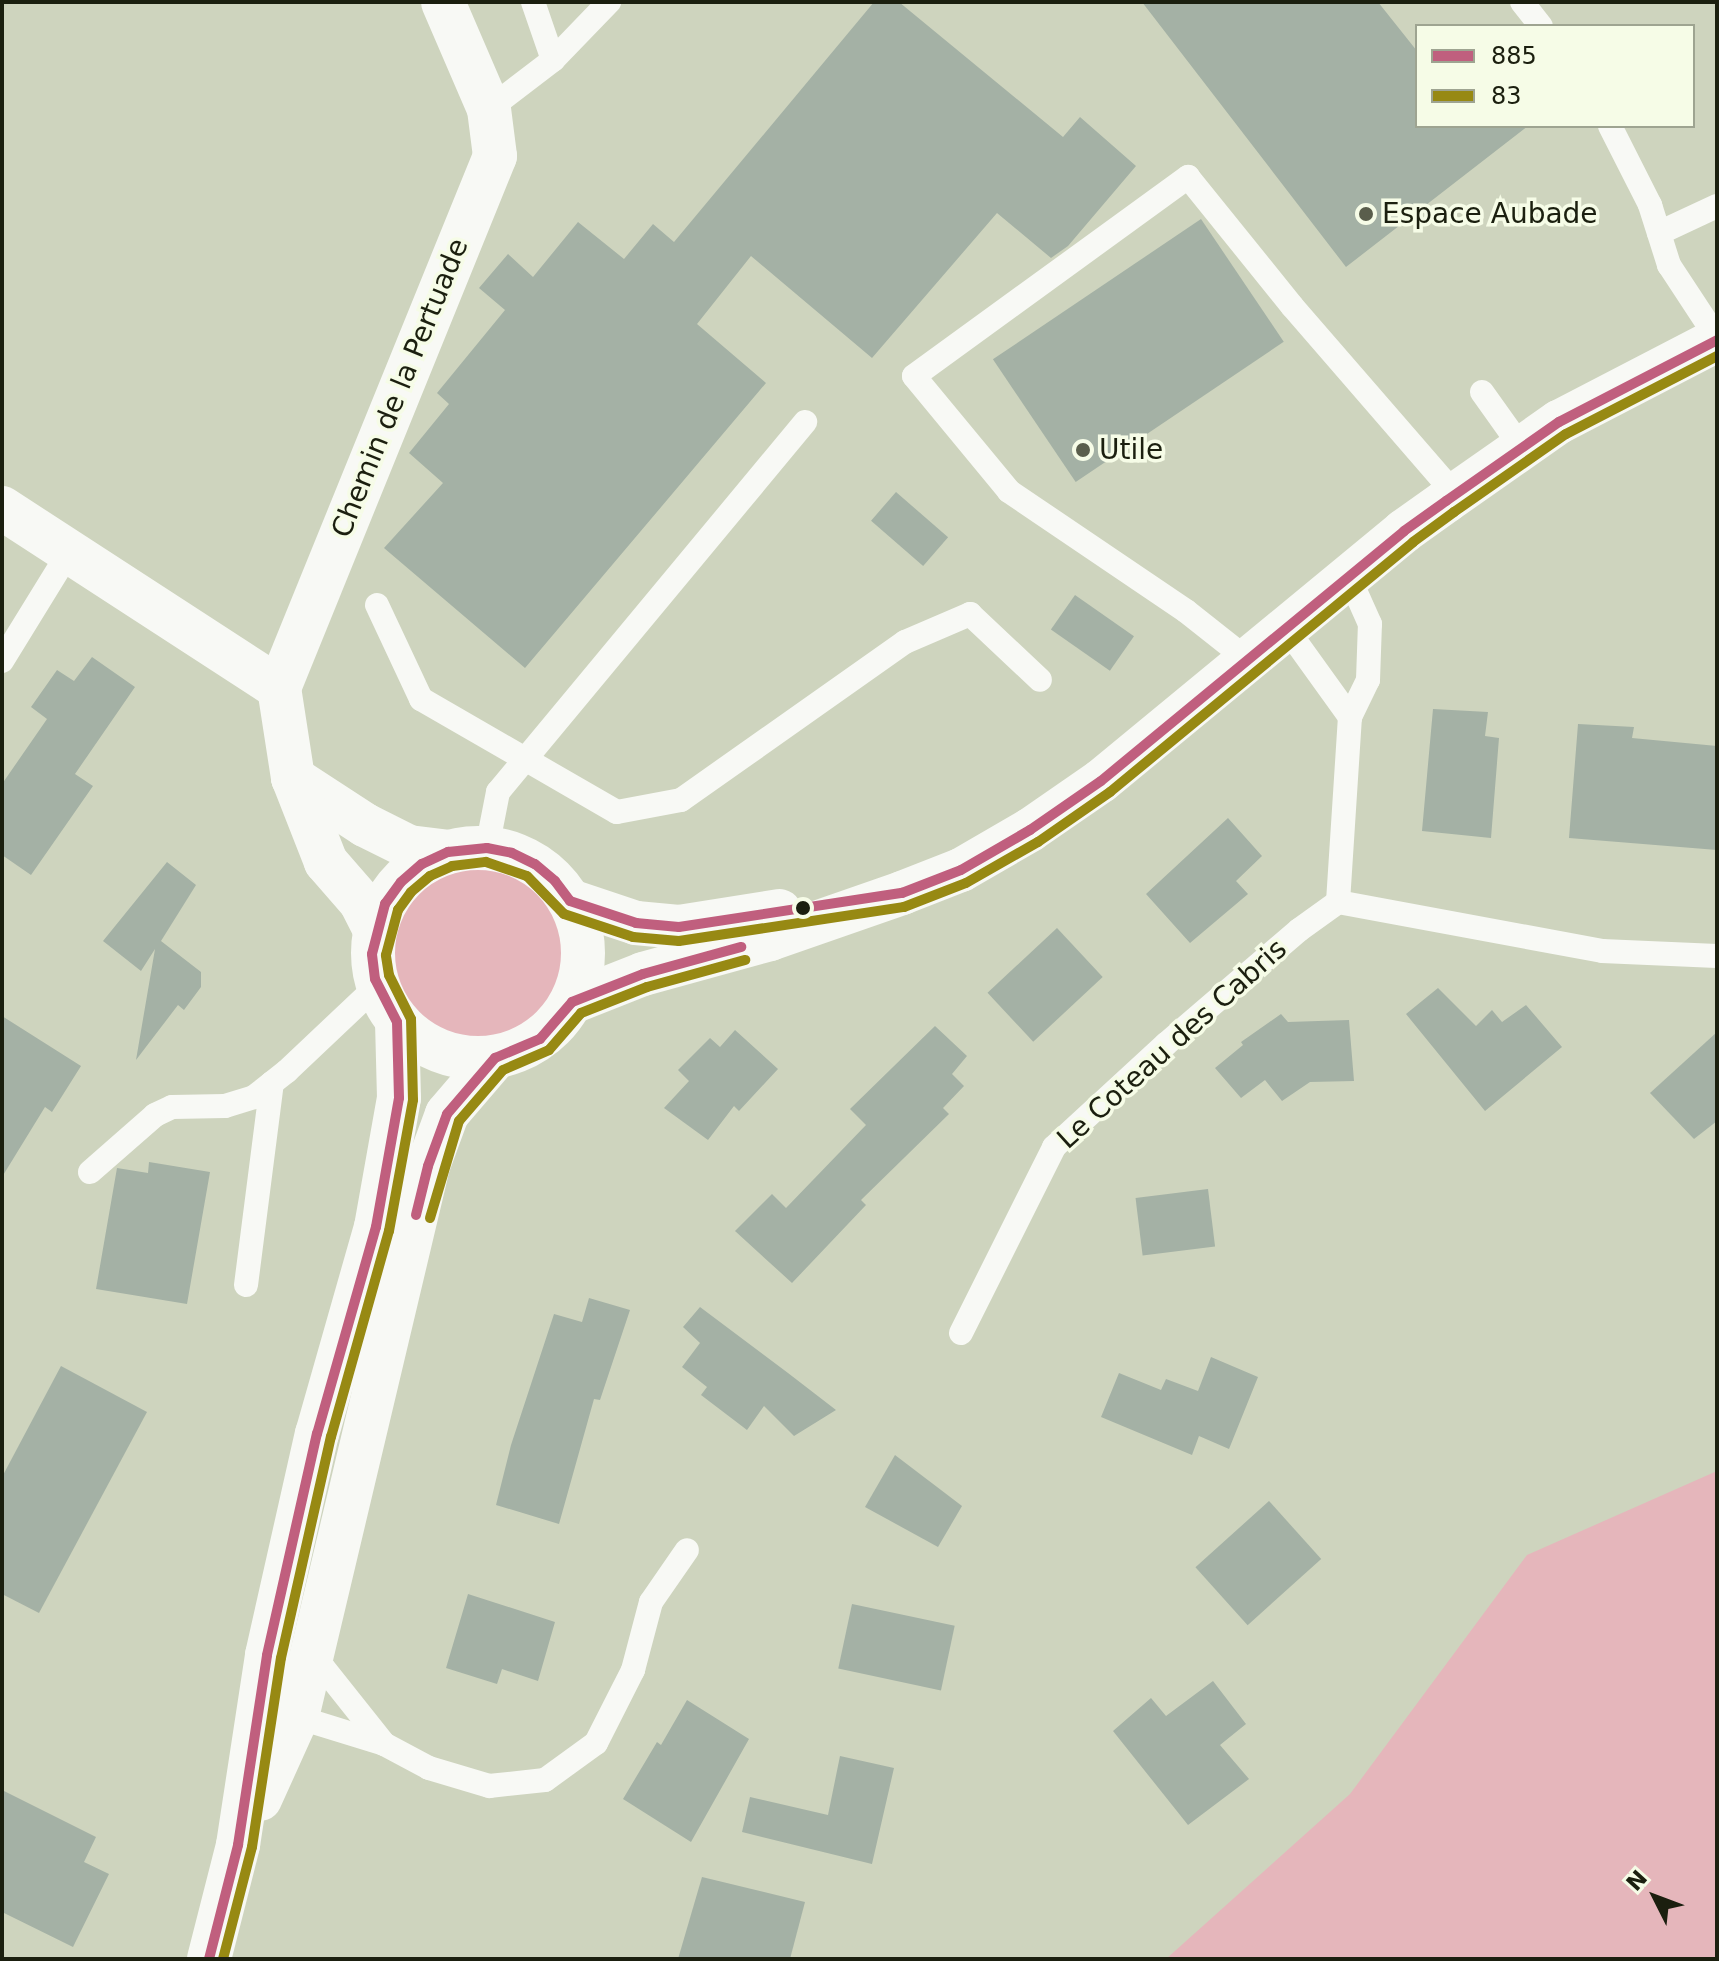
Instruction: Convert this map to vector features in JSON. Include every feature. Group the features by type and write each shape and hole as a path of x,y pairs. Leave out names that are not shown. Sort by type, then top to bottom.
{"main road":[{"name":"Chemin de la Pertuade","path":"279,688 495,156 489,109 443,2"},
{"path":"572,1002 643,974 770,939 961,870 1030,830 1101,781 1455,494 1559,422 1717,339"},
{"path":"2,508 279,688 293,778 326,862 360,901 375,930"},
{"path":"293,778 365,825 409,847 512,853 535,864 555,881 570,901 580,926 584,952 581,978 572,1002 558,1022 540,1039 495,1058 469,1059 442,1053 417,1040 387,1004"},
{"path":"209,1959 238,1845 267,1655 317,1434 376,1227 399,1098 387,1004 372,954 375,930 385,904 401,882 422,864 468,850"},
{"path":"570,901 636,923 679,927 902,893"},
{"path":"238,1845 297,1717 428,1166 447,1114 495,1058"}],"lane":[{"path":"533,2 553,60"},
{"path":"489,109 553,60 609,2"},
{"path":"1522,2 1539,24"},
{"path":"1611,128 1650,205 1669,265 1717,339"},
{"path":"1248,660 1186,611 1009,491 914,376 1188,177 1292,306 1455,494"},
{"path":"1659,233 1717,206"},
{"path":"1482,392 1522,448"},
{"path":"468,850 498,792 805,422"},
{"path":"2,661 69,552"},
{"path":"1349,577 1370,624 1368,680 1350,717 1338,902 1602,951 1717,956"},
{"path":"377,605 421,699 528,757 617,812 681,800 905,642 970,614 1040,680"},
{"path":"1286,628 1350,717"},
{"name":"Le Coteau des Cabris","path":"961,1333 1054,1147 1166,1044 1299,930 1338,902"},
{"path":"90,1172 155,1115 172,1107 225,1106 254,1097 387,1004"},
{"path":"246,1285 272,1083"},
{"path":"267,1655 297,1717 384,1744 429,1768 489,1786 545,1780 596,1743 633,1670 651,1602 687,1550"},
{"path":"316,1640 322,1666 384,1744"}],"shaded area":[{"path":"478,849 518,857 552,880 575,914 583,954 575,994 552,1028 518,1051 478,1059 438,1051 404,1028 381,994 373,954 381,914 404,880 438,857"},
{"path":"1717,1471 1717,1959 1166,1959 1350,1794 1527,1555"}],"building":[{"path":"874,2 899,2 1063,137 1080,117 1136,166 1068,246 1051,258 997,213 872,358 751,256 697,324 766,383 525,668 384,548 443,483 409,453 449,404 437,393 505,310 479,288 508,254 533,277 578,222 624,259 653,224 674,242"},
{"path":"1142,2 1378,2 1415,48 1415,128 1525,128 1346,267"},
{"path":"1201,219 1284,342 1076,482 993,359"},
{"path":"896,492 948,537 923,566 871,521"},
{"path":"1075,595 1134,636 1110,671 1051,629"},
{"path":"92,657 135,687 75,774 93,786 31,875 2,855 2,784 47,719 31,707 57,670 74,681"},
{"path":"1433,709 1488,712 1485,736 1499,738 1491,838 1422,831"},
{"path":"1578,724 1634,727 1632,738 1717,746 1717,850 1569,838"},
{"path":"1228,818 1262,856 1236,881 1248,894 1190,943 1146,894"},
{"path":"167,862 196,885 161,941 201,972 201,987 184,1010 178,1005 136,1060 155,949 141,971 103,941"},
{"path":"1057,928 1103,977 1033,1042 988,993"},
{"path":"1438,988 1476,1026 1492,1010 1502,1022 1526,1005 1562,1047 1485,1111 1406,1014"},
{"path":"1281,1014 1288,1022 1349,1020 1354,1081 1310,1082 1282,1101 1265,1080 1241,1098 1215,1068 1243,1045 1241,1042"},
{"path":"2,1016 81,1066 52,1112 45,1107 2,1177"},
{"path":"935,1026 967,1056 952,1074 964,1086 943,1108 949,1114 861,1200 866,1205 792,1283 735,1231 772,1194 786,1208 866,1125 850,1109"},
{"path":"735,1030 778,1069 739,1111 734,1106 708,1140 664,1108 689,1081 678,1070 710,1038 720,1047"},
{"path":"1717,1032 1717,1121 1694,1139 1650,1093"},
{"path":"149,1162 210,1172 187,1304 96,1289 117,1168 148,1173"},
{"path":"1208,1189 1215,1247 1143,1255 1136,1198"},
{"path":"589,1298 630,1310 600,1400 594,1399 559,1524 496,1505 511,1445 554,1314 582,1322"},
{"path":"700,1307 836,1410 794,1436 764,1406 747,1430 701,1395 707,1387 682,1367 700,1343 683,1327"},
{"path":"1211,1357 1258,1377 1229,1449 1199,1436 1192,1455 1101,1417 1119,1373 1161,1390 1166,1379 1198,1391"},
{"path":"61,1366 147,1412 39,1613 2,1594 2,1477"},
{"path":"895,1455 962,1506 938,1547 865,1507"},
{"path":"1269,1501 1321,1559 1248,1625 1195,1567"},
{"path":"468,1594 555,1622 538,1681 502,1669 497,1684 446,1668"},
{"path":"852,1604 955,1626 941,1690 838,1669"},
{"path":"1213,1681 1246,1724 1220,1745 1249,1779 1188,1825 1113,1731 1151,1698 1166,1716"},
{"path":"687,1700 749,1739 691,1842 623,1799 657,1742 661,1745"},
{"path":"840,1756 894,1768 872,1864 742,1832 750,1797 828,1815"},
{"path":"2,1790 96,1837 84,1862 109,1874 73,1947 2,1912"},
{"path":"702,1877 805,1902 790,1959 678,1959"}],"transit line":[{"name":"885","path":"209,1959 238,1845 267,1655 317,1434 376,1227 399,1098 397,1022 375,979 372,954 385,904 401,882 422,864 448,852 487,848 512,853 535,864 555,881 570,901 636,923 679,927 902,893 961,870 1030,830 1101,781 1404,531 1446,501 1559,422 1717,340"},
{"name":"83","path":"223,1959 252,1847 281,1658 331,1437 389,1231 413,1100 411,1019 389,975 386,955 398,910 411,892 430,876 452,866 486,862 527,876 564,914 633,937 679,941 904,907 966,883 1038,842 1110,792 1413,542 1454,512 1566,434 1717,356"},
{"name":"885","path":"416,1215 428,1166 447,1114 495,1058 540,1039 572,1002 643,974 741,947"},
{"name":"83","path":"430,1218 459,1121 503,1070 549,1050 581,1013 647,987 745,960"}],"place":[{"name":"Espace Aubade","path":"1366,214"},
{"name":"Utile","path":"1083,450"}]}
